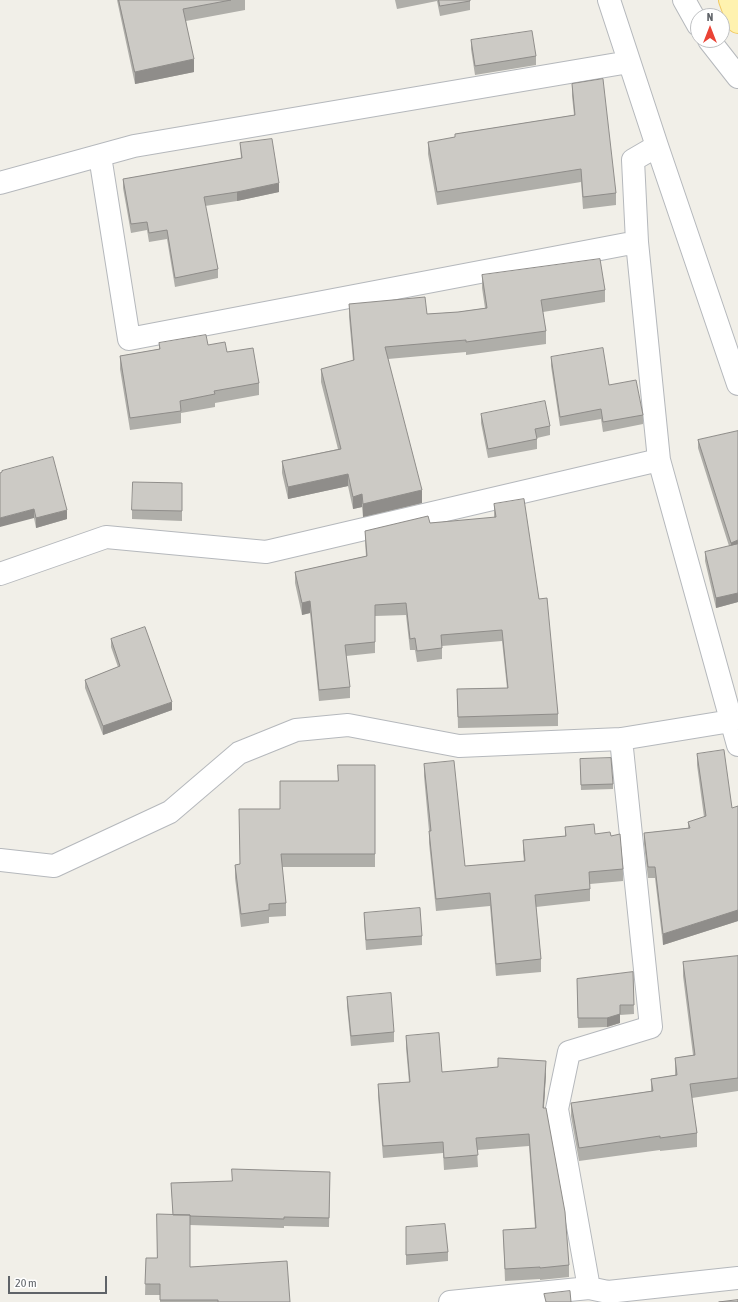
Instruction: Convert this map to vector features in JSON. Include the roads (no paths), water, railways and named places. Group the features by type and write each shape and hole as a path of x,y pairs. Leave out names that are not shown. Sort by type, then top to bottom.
{"main road":[{"path":"730,0 738,22"}],"street":[{"path":"609,0 656,146 738,384"},
{"path":"684,0 690,11"},
{"path":"715,48 738,77"},
{"path":"0,183 134,146 629,62"},
{"path":"656,146 633,160 637,242 659,460 730,721 738,745"},
{"path":"100,156 129,339 637,242"},
{"path":"0,574 106,537 266,552 659,460"},
{"path":"0,860 54,866 170,812 239,753 296,730 348,725 459,746 621,739 730,721"},
{"path":"602,1294 557,1109 569,1052 651,1027 621,739"},
{"path":"450,1302 602,1294 738,1278"}]}
